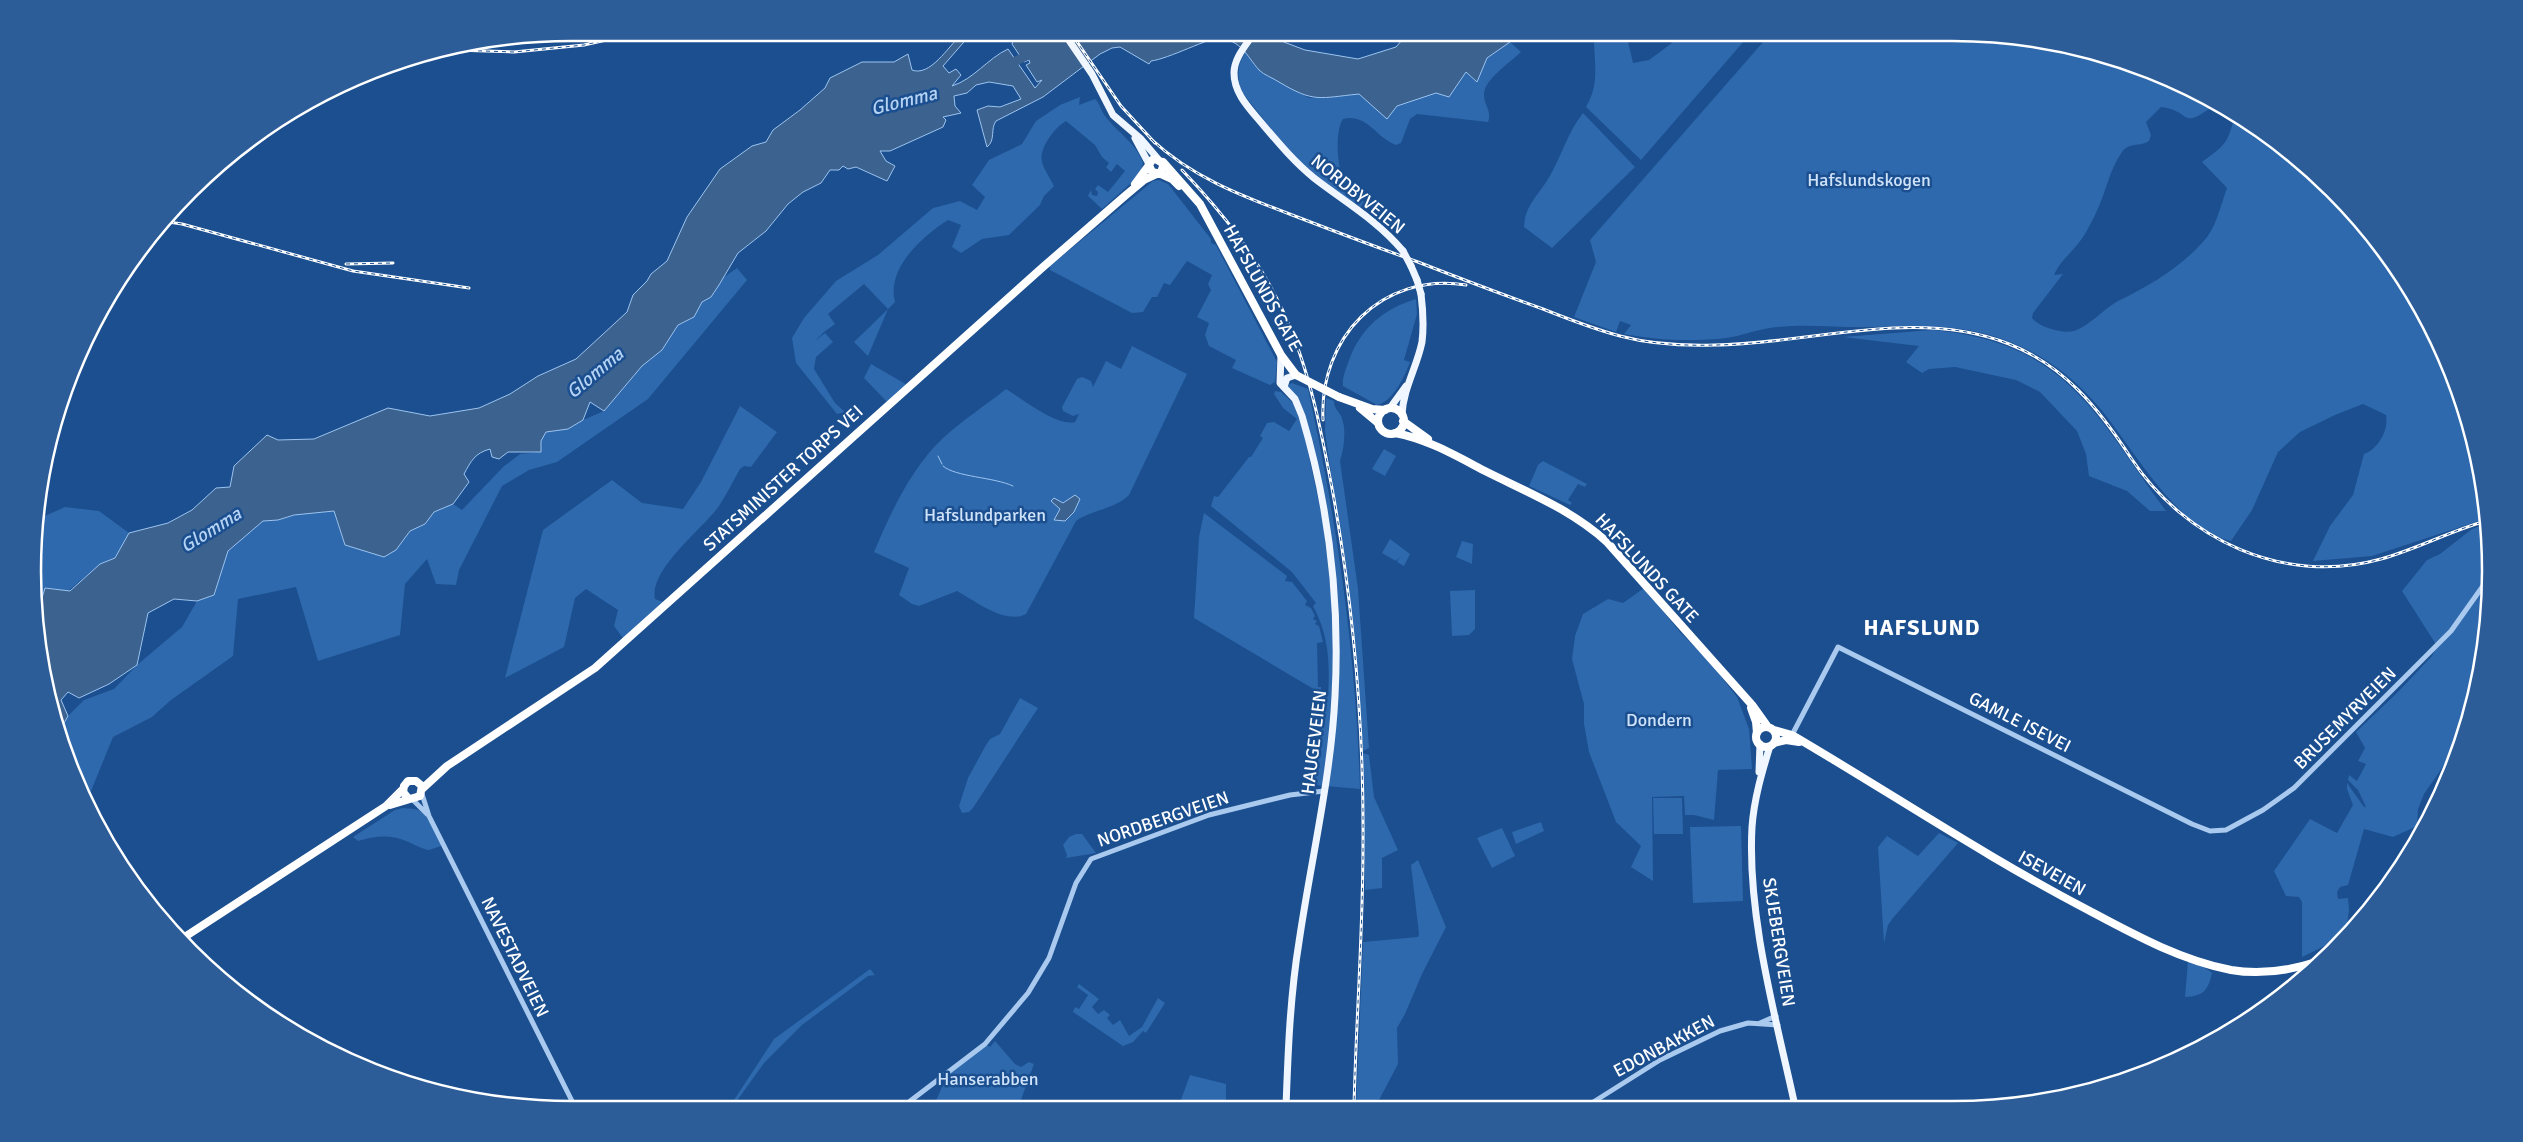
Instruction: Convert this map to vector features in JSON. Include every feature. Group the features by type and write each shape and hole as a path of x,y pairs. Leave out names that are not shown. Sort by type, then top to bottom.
{"highway":[{"path":"1152,160 1161,161 1163,168 1158,173 1150,170 1149,165 1152,160"},
{"name":"HAFSLUNDS GATE","path":"1161,161 1196,198 1281,355 1296,375"},
{"name":"STATSMINISTER TORPS VEI","path":"1126,195 1149,165"},
{"name":"HAFSLUNDS GATE","path":"1158,173 1172,179 1205,215"},
{"name":"STATSMINISTER TORPS VEI","path":"416,780 447,766 595,668 753,524 1126,195 1158,173"},
{"path":"1296,375 1339,396 1366,412 1378,422 1383,431 1396,433 1401,428 1403,418 1397,410 1372,408 1339,396"},
{"path":"1378,422 1379,415 1387,409"},
{"name":"HAFSLUNDS GATE","path":"1403,418 1455,455"},
{"name":"HAFSLUNDS GATE","path":"1396,433 1418,439 1455,455 1569,512 1588,525 1606,542 1771,728"},
{"name":"HAFSLUNDS GATE","path":"1745,698 1754,715 1757,733"},
{"path":"1762,728 1771,728 1776,738 1772,744 1760,744 1757,739 1757,733 1762,728"},
{"name":"ISEVEIEN","path":"1771,728 1792,735 2032,880 2167,950 2210,965 2242,972 2273,972 2304,967"},
{"name":"ISEVEIEN","path":"1772,744 1786,740 1809,746"},
{"name":"STATSMINISTER TORPS VEI","path":"422,791 447,766"},
{"path":"187,936 386,806 403,789 408,781 416,780 422,791 418,798 410,798 386,806"},
{"path":"403,789 410,798"},
{"name":"ISEVEIEN","path":"2300,967 2305,965"}],"main road":[{"path":"1070,41 1092,74 1112,115 1161,161"},
{"name":"NORDBYVEIEN","path":"1248,41 1235,65 1235,79 1237,89 1251,110 1291,157 1314,178 1374,222 1403,251 1417,280 1421,294 1424,321 1422,338 1410,379 1403,418"},
{"path":"1131,131 1149,165"},
{"name":"HAUGEVEIEN","path":"1281,355 1280,381 1298,404 1306,430 1327,523 1335,609 1336,689 1324,791 1293,984 1286,1101"},
{"path":"1284,387 1287,378 1296,375"},
{"name":"NORDBYVEIEN","path":"1387,409 1410,379"},
{"name":"SKJEBERGVEIEN","path":"1760,744 1759,782 1752,827 1754,876 1763,950 1794,1101"},
{"name":"SKJEBERGVEIEN","path":"1759,782 1772,744"}],"street":[{"name":"BRUSEMYRVEIEN","path":"2189,822 2210,831 2226,830 2263,810 2294,788 2451,631 2482,588"},
{"name":"GAMLE ISEVEI","path":"1792,735 1838,647 2189,822"},
{"name":"NAVESTADVEIEN","path":"422,791 429,816 572,1101"},
{"name":"NORDBERGVEIEN","path":"910,1101 985,1044 1028,993 1049,958 1076,883 1091,859 1209,815 1290,795 1324,791"},
{"name":"NAVESTADVEIEN","path":"410,798 429,816"},
{"name":"EDONBAKKEN","path":"1759,1023 1776,1016"},
{"name":"EDONBAKKEN","path":"1594,1101 1683,1048 1730,1027 1759,1023 1778,1025"}],"green space":[{"path":"1594,41 1628,41 1633,63 1649,60 1672,43 1671,41 1744,41 1641,160 1586,107 1593,90 1595,73"},
{"name":"Hafslundskogen","path":"1764,41 1987,42 2055,51 2122,69 2155,82 2210,108 2191,118 2171,109 2161,107 2146,122 2151,135 2149,141 2128,147 2122,152 2089,227 2080,242 2061,263 2054,275 2063,274 2033,313 2032,318 2045,327 2057,331 2069,332 2079,329 2113,304 2152,283 2173,269 2193,252 2211,231 2227,188 2202,162 2216,152 2228,138 2233,122 2274,151 2327,196 2372,249 2411,306 2427,337 2454,401 2472,468 2479,521 2372,556 2313,561 2330,526 2353,495 2364,454 2374,448 2386,427 2386,415 2363,404 2300,432 2278,452 2252,510 2231,541 2211,533 2192,520 2157,484 2089,396 2058,368 2023,347 1993,336 1942,327 1796,326 1764,329 1726,338 1701,340 1649,338 1624,334 1631,325 1620,321 1616,332 1574,317 1596,262 1590,240"},
{"path":"1510,42 1521,52 1493,77 1485,89 1484,99 1489,115 1488,122 1417,114 1410,119 1401,143 1396,145 1359,120 1343,119 1338,133 1339,163 1347,187 1365,202 1360,207 1313,174 1293,156 1241,91 1239,81 1239,65 1246,52 1260,71 1309,98 1359,94 1397,106 1436,93 1449,97 1466,72 1477,82 1487,58"},
{"path":"1080,97 1079,105 1095,99 1105,116 1140,156 1143,163 1140,175 1102,209 1088,196 1091,190 1092,195 1097,196 1098,192 1095,189 1098,185 1108,192 1125,171 1117,164 1111,172 1106,167 1109,163 1102,157 1095,145 1066,121 1049,138 1042,152 1042,162 1054,186 1044,196 1040,205 1009,235 982,239 961,253 952,247 961,225 948,220 918,244 901,265 894,289 895,302 888,309 864,284 828,314 835,324 814,342 825,333 833,342 816,357 814,369 835,403 845,412 837,414 796,363 792,338 804,318 836,281 878,255 933,208 960,201 977,210 985,197 972,185 989,160 1022,144 1036,121 1060,105"},
{"path":"1583,113 1635,167 1552,248 1524,227 1525,219 1529,207 1548,179 1577,121"},
{"path":"1159,180 1168,184 1211,239 1211,243 1216,245 1277,362 1275,382 1270,385 1232,368 1236,360 1209,346 1205,335 1209,323 1197,317 1211,290 1208,284 1212,275 1187,261 1170,285 1164,283 1157,297 1152,297 1143,312 1132,313 1050,270 1050,266 1153,181"},
{"path":"737,268 747,280 648,399 557,462 529,470 502,486 459,570 456,585 436,584 427,559 405,584 400,635 318,661 296,587 238,599 233,656 171,700 152,717 113,737 91,793 64,724 68,716 84,700 114,689 137,665 182,627 197,601 214,595 228,551 263,521 334,511 345,545 396,550 410,531 425,524 434,512 453,504 462,510 503,467 520,454 541,452 541,441 546,432 568,429 604,411 642,366 662,350 678,325 694,317 702,302 711,297 723,278"},
{"path":"1416,299 1417,314 1404,360 1410,362 1402,381 1393,394 1383,403 1377,405 1343,386 1349,360 1360,338 1367,329 1383,314"},
{"path":"888,309 868,356 854,342"},
{"path":"1932,330 1978,337 2016,350 2047,367 2073,389 2096,414 2166,511 2150,511 2127,491 2089,476 2086,454 2077,431 2040,392 2016,380 1955,367 1929,369 1922,373 1906,362 1919,346 1843,337"},
{"name":"Hafslundparken","path":"1132,346 1187,374 1129,495 1117,503 1076,521 1026,614 1018,617 1000,614 981,606 957,591 919,606 912,604 899,595 909,568 874,552 903,491 933,448 1006,389 1049,416 1067,422 1075,422 1079,414 1073,416 1063,411 1062,407 1077,379 1082,377 1091,381 1093,387 1106,361 1121,369"},
{"path":"871,364 909,386 889,404 864,378"},
{"path":"1292,383 1308,389 1328,488 1349,637 1358,738 1360,789 1314,785 1319,739 1317,717 1321,708 1322,694 1328,696 1329,672 1325,639 1313,606 1316,603 1292,572 1211,506 1214,496 1218,497 1249,457 1251,457 1263,438 1260,436 1267,423 1274,422 1289,431 1297,419 1283,408 1274,394 1275,391 1281,392 1293,403 1303,429 1323,521 1333,611 1333,697 1335,698 1335,626 1330,556 1319,485 1302,416 1295,399 1284,387"},
{"path":"1326,398 1334,401 1344,427 1344,444 1340,461 1358,589 1369,748 1363,751 1355,638 1325,432"},
{"path":"740,406 777,432 751,467 744,466 740,469 719,506 678,550 660,575 655,587 655,599 666,603 625,641 614,626 618,610 586,589 575,598 564,647 505,678 543,530 612,480 642,503 683,509 701,482"},
{"path":"1384,449 1396,456 1385,476 1372,469"},
{"path":"1543,461 1587,484 1585,487 1578,484 1568,500 1572,503 1570,505 1529,486 1538,465"},
{"path":"65,507 99,511 129,533 115,558 100,564 43,612 41,571 44,516"},
{"path":"1204,513 1287,576 1285,581 1292,582 1307,601 1305,605 1311,608 1315,616 1313,619 1317,621 1315,624 1319,626 1323,642 1317,643 1318,687 1321,687 1322,694 1194,618 1199,537"},
{"path":"2480,526 2482,571 2481,606 2472,674 2464,708 2445,763 2424,794 2418,809 2416,827 2393,837 2364,829 2348,885 2340,887 2337,892 2338,899 2348,898 2347,923 2329,944 2302,957 2302,902 2299,897 2286,896 2274,871 2310,819 2337,833 2353,805 2347,789 2347,783 2364,807 2366,807 2358,790 2348,780 2349,775 2357,781 2366,764 2358,761 2365,748 2356,732 2432,656 2437,646 2402,591 2427,560 2440,554 2472,529"},
{"path":"1390,539 1410,554 1404,566 1397,562 1400,557 1396,561 1382,553"},
{"path":"1462,541 1473,544 1472,564 1456,557"},
{"name":"Dondern","path":"1644,588 1680,632 1708,660 1737,697 1749,729 1752,769 1718,770 1714,820 1694,815 1685,815 1684,796 1652,797 1653,881 1631,867 1641,846 1616,822 1589,752 1584,724 1584,704 1572,659 1575,636 1583,614 1608,599 1623,603"},
{"path":"1475,590 1475,629 1469,635 1452,636 1450,591"},
{"path":"1020,698 1038,708 973,808 969,812 962,813 959,806 968,778 986,745 990,739 1000,734"},
{"path":"1363,753 1369,755 1374,797 1398,850 1382,858 1382,888 1365,890"},
{"path":"1653,798 1682,798 1683,834 1654,834"},
{"path":"403,808 416,809 424,814 444,845 429,850 394,837 376,837 358,841 353,837 395,810"},
{"path":"1541,822 1544,831 1516,844 1512,832"},
{"path":"1741,826 1743,901 1693,903 1690,827"},
{"path":"1502,828 1515,856 1492,868 1477,838"},
{"path":"1939,833 1958,843 1893,918 1888,925 1884,943 1878,847 1887,836 1918,856"},
{"path":"1082,834 1096,853 1066,858 1067,855 1063,845 1069,837"},
{"path":"1418,860 1446,927 1397,1028 1398,1064 1379,1101 1356,1101 1363,942 1418,937 1411,865"},
{"path":"2188,961 2204,967 2212,973 2209,984 2204,991 2200,994 2185,997"},
{"path":"870,969 875,975 868,976 802,1025 764,1063 737,1101 733,1101 774,1039"},
{"path":"1079,984 1099,999 1092,1007 1098,1014 1104,1010 1110,1015 1107,1018 1113,1025 1120,1020 1129,1036 1142,1027 1158,998 1165,1003 1146,1033 1143,1031 1133,1042 1123,1046 1073,1012 1075,1007 1079,1009 1088,995 1077,987"},
{"name":"Hanserabben","path":"995,1041 1015,1064 1021,1067 1029,1062 1034,1064 1021,1101 936,1101 947,1075 985,1044 990,1047"},
{"path":"1190,1075 1226,1084 1226,1101 1181,1101"}],"water":[{"path":"955,41 965,41 943,66 949,73 956,69 961,75 952,86 967,79 993,58 1008,49 1035,88 1042,80 1037,82 1026,65 1030,63 1029,60 1024,62 1012,44 1013,41 1207,41 1151,61 1149,64 1120,47 1112,48 1100,54 1043,97 996,121 990,144 987,147 977,110 988,106 1000,107 1021,99 1013,86 989,82 976,85 967,93 954,96 955,106 961,113 943,117 946,120 943,127 890,151 880,151 886,161 895,166 887,181 856,167 848,169 843,166 839,170 830,170 821,183 803,192 788,204 766,231 738,253 711,297 702,302 694,317 678,325 662,350 642,366 604,411 590,402 583,420 568,429 546,432 541,441 541,452 508,452 499,459 492,457 490,449 477,455 471,461 464,474 469,482 453,504 434,512 425,524 410,531 396,550 384,557 345,545 334,511 294,515 278,520 263,521 228,551 214,595 197,601 174,599 148,613 137,665 109,684 79,698 68,692 61,700 68,716 64,724 51,674 46,640 42,599 45,588 70,591 100,564 115,558 129,533 168,523 192,510 216,488 230,487 234,466 267,435 278,440 314,439 388,408 430,416 479,408 510,394 538,376 576,359 627,312 633,295 647,281 651,274 667,261 687,217 720,169 752,146 766,142 773,130 825,88 830,78 862,62 894,62 908,54 912,70 919,71 932,65"},
{"path":"1230,41 1281,41 1305,50 1358,59 1396,47 1401,41 1511,41 1487,58 1477,82 1466,72 1449,97 1436,93 1397,106 1387,119 1359,94 1317,97 1291,89 1261,72 1243,49"},
{"path":"1075,495 1080,499 1074,512 1065,521 1054,520 1060,509 1051,501 1054,498 1063,503"}],"waterway":[{"name":"Glomma","path":"1006,66 1032,53"},
{"path":"938,456 942,464"},
{"path":"943,466 956,473 1013,486"}],"railway":[{"path":"471,51 514,52 584,45 602,41"},
{"path":"1076,41 1121,106 1155,143"},
{"path":"1151,139 1185,165 1221,186 1240,194 1571,320 1620,336 1667,344 1715,345 1752,343 1863,330 1937,328 1973,333 2009,344 2047,364 2079,391 2093,406 2153,487 2179,512 2208,533 2240,549 2274,561 2309,566 2345,566 2394,555 2479,523"},
{"path":"1182,170 1238,235 1282,309 1308,378 1320,426 1334,499 1352,628 1362,759 1363,879 1354,1101"},
{"path":"173,223 353,271 469,288"},
{"path":"346,264 393,263"},
{"path":"1323,420 1325,390 1332,362 1344,338 1361,317 1382,300 1407,289 1435,284 1466,285"}],"district":[{"name":"HAFSLUND","path":"1922,627"}]}
